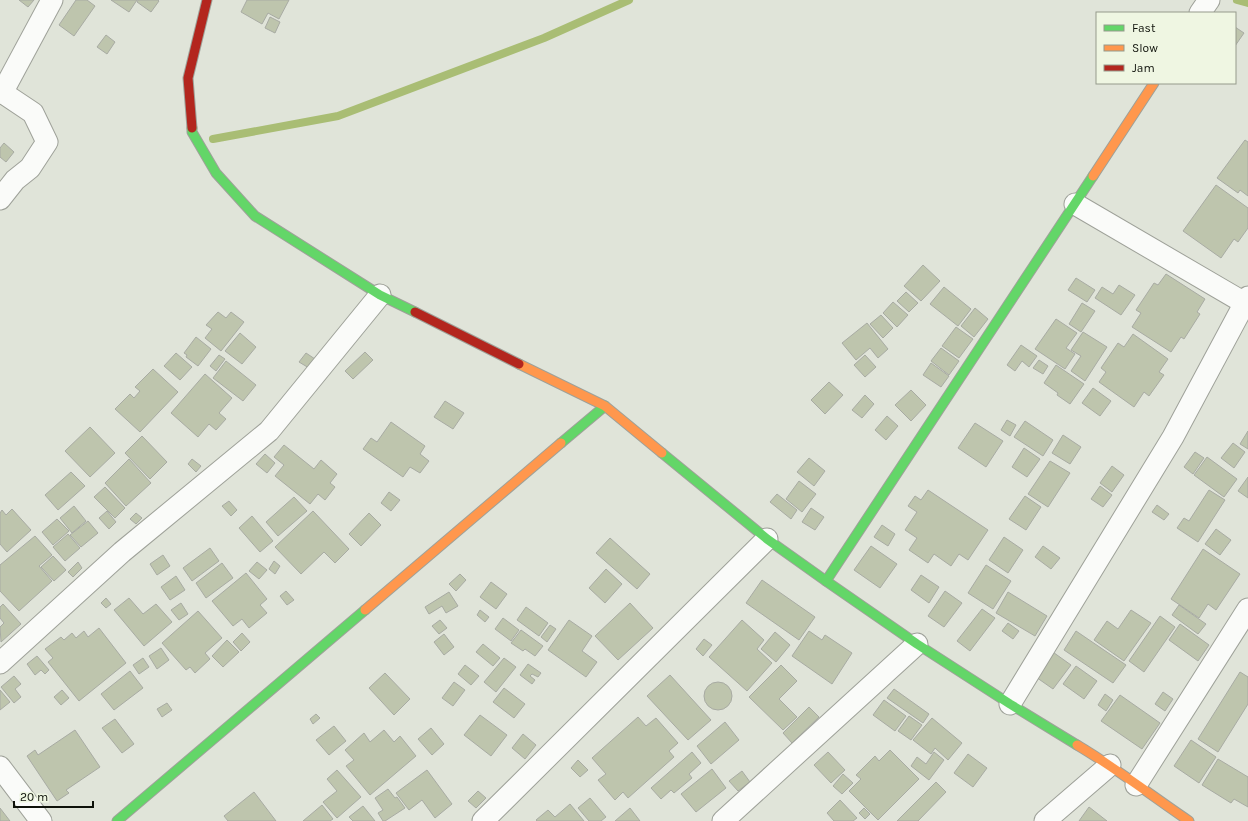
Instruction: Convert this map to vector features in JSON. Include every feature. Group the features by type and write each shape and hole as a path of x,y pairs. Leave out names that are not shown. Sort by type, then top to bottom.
{"street":[{"path":"0,199 15,180 30,168 47,142 33,113 1,92 52,0"},
{"path":"207,0 188,78 192,132 216,174 255,216 380,295 605,406 767,539 826,581 917,644 1010,704 1110,765 1136,785 1189,821"},
{"path":"1201,12 1209,0"},
{"path":"826,581 1153,84"},
{"path":"1010,704 1173,437 1247,302 1075,204"},
{"path":"0,663 122,552 269,431 380,295"},
{"path":"117,821 605,406"},
{"path":"483,821 767,539"},
{"path":"1136,785 1248,609"},
{"path":"723,821 917,644"},
{"path":"1045,821 1110,765"},
{"path":"0,767 41,821"}],"building":[{"path":"19,0 34,0 28,7"},
{"path":"76,0 87,0 95,6 74,36 59,25"},
{"path":"111,0 137,0 129,12"},
{"path":"138,0 159,1 151,12 137,2"},
{"path":"247,0 289,0 279,19 268,13 262,24 241,12"},
{"path":"270,17 280,22 275,33 265,28"},
{"path":"1236,28 1244,33 1236,45"},
{"path":"106,35 115,42 107,54 97,47"},
{"path":"1245,140 1248,142 1248,196 1240,190 1238,193 1217,178"},
{"path":"4,143 14,152 6,162 0,157 0,148"},
{"path":"1216,185 1248,208 1248,228 1238,242 1234,239 1221,258 1183,231"},
{"path":"923,265 940,281 921,301 904,286"},
{"path":"1166,274 1205,299 1197,312 1200,314 1184,339 1181,337 1171,352 1132,327 1141,313 1136,310 1154,283 1158,285"},
{"path":"1076,278 1095,290 1087,302 1068,290"},
{"path":"1119,285 1135,295 1121,315 1095,298 1102,287 1113,294"},
{"path":"944,287 971,309 958,326 930,304"},
{"path":"906,292 918,303 909,312 897,301"},
{"path":"893,302 908,315 897,327 883,313"},
{"path":"1082,303 1095,311 1081,332 1069,324"},
{"path":"975,308 988,319 974,337 961,326"},
{"path":"218,312 226,318 231,312 244,322 221,351 205,338 212,329 206,325"},
{"path":"881,315 893,328 883,338 870,324"},
{"path":"1056,319 1077,333 1066,348 1075,354 1065,369 1035,349"},
{"path":"867,323 888,349 878,358 870,348 856,360 842,343"},
{"path":"956,327 973,339 959,358 942,346"},
{"path":"1083,332 1107,347 1085,381 1071,371 1081,356 1071,350"},
{"path":"240,333 256,347 242,364 225,351"},
{"path":"1133,334 1168,359 1159,372 1164,375 1149,396 1144,392 1134,407 1099,382 1106,372 1101,368 1118,343 1124,347"},
{"path":"196,337 211,349 198,366 186,357 187,355 184,353"},
{"path":"1021,345 1037,356 1029,367 1022,361 1015,371 1007,365"},
{"path":"941,348 959,361 949,375 931,361"},
{"path":"365,352 373,360 353,379 345,371"},
{"path":"176,353 192,367 180,380 164,366"},
{"path":"306,353 315,359 309,368 299,362"},
{"path":"219,355 225,359 216,371 210,366"},
{"path":"865,355 876,367 865,377 854,365"},
{"path":"1039,360 1048,366 1043,374 1033,368"},
{"path":"226,361 256,385 243,401 213,378"},
{"path":"931,363 949,376 941,387 923,375"},
{"path":"1056,365 1084,384 1070,404 1044,383"},
{"path":"153,369 178,392 140,432 115,409 130,394 134,398 140,391 135,387"},
{"path":"205,374 232,398 219,413 226,419 216,430 209,424 198,437 171,413"},
{"path":"829,382 843,395 825,414 811,400"},
{"path":"1093,388 1111,401 1100,416 1082,403"},
{"path":"911,390 926,405 911,421 895,405"},
{"path":"865,395 874,404 862,418 852,410"},
{"path":"445,401 464,413 453,429 434,417"},
{"path":"887,416 898,426 886,440 875,430"},
{"path":"1007,420 1016,425 1010,436 1001,430"},
{"path":"1025,421 1053,440 1043,456 1014,437"},
{"path":"391,422 425,446 420,454 429,461 420,473 410,467 403,477 363,449 371,438 377,442"},
{"path":"975,423 1003,441 986,467 958,448"},
{"path":"90,427 115,453 90,477 65,451"},
{"path":"1248,431 1248,449 1240,444"},
{"path":"1063,435 1081,447 1070,464 1052,453"},
{"path":"142,436 167,462 150,479 125,453"},
{"path":"1233,443 1245,452 1234,468 1221,458"},
{"path":"284,445 314,469 321,460 337,474 330,483 335,487 325,500 318,494 310,504 275,476 284,465 274,457"},
{"path":"1024,448 1040,459 1027,477 1012,467"},
{"path":"1195,452 1204,458 1193,474 1184,467"},
{"path":"265,454 275,463 267,473 256,464"},
{"path":"1207,457 1237,479 1224,497 1194,475"},
{"path":"809,458 825,471 814,486 797,472"},
{"path":"129,459 151,483 126,506 105,483"},
{"path":"192,459 201,466 196,472 188,464"},
{"path":"1050,461 1070,473 1048,507 1028,494"},
{"path":"1112,466 1124,475 1112,492 1100,483"},
{"path":"71,472 85,486 58,510 45,495"},
{"path":"1248,477 1248,498 1238,491"},
{"path":"799,481 816,494 802,512 786,499"},
{"path":"1100,486 1112,495 1103,507 1091,499"},
{"path":"105,487 125,508 115,518 94,497"},
{"path":"928,490 988,530 968,560 959,554 951,566 934,554 928,563 909,550 917,538 905,530 917,512 908,506 915,496 921,500"},
{"path":"1209,490 1225,500 1198,542 1177,528 1184,518 1189,521"},
{"path":"389,492 400,500 391,511 381,503"},
{"path":"777,494 797,510 791,519 770,502"},
{"path":"1025,496 1041,507 1026,530 1009,519"},
{"path":"294,497 307,511 278,536 266,522"},
{"path":"229,501 237,510 231,516 222,506"},
{"path":"1157,505 1169,514 1164,520 1152,512"},
{"path":"74,506 86,521 72,533 60,518"},
{"path":"811,508 824,517 815,530 802,522"},
{"path":"12,509 31,530 7,552 0,544 0,513 2,510 6,515"},
{"path":"107,511 116,522 109,529 99,518"},
{"path":"313,511 349,549 335,563 324,552 301,574 275,547"},
{"path":"136,513 142,518 136,524 130,519"},
{"path":"369,513 381,525 361,546 349,534"},
{"path":"252,516 273,541 260,552 239,528"},
{"path":"57,519 69,531 53,545 42,532"},
{"path":"88,521 98,533 81,547 70,535"},
{"path":"882,525 895,534 888,546 874,537"},
{"path":"1216,529 1231,540 1220,555 1205,544"},
{"path":"68,534 80,548 65,561 53,547"},
{"path":"35,536 52,555 39,566 52,581 19,611 0,591 0,565"},
{"path":"1004,537 1023,550 1008,573 989,560"},
{"path":"610,538 650,574 637,589 596,553"},
{"path":"871,546 897,564 880,588 854,570"},
{"path":"1043,546 1060,558 1051,569 1035,557"},
{"path":"210,548 219,561 192,581 183,568"},
{"path":"1203,549 1240,574 1216,610 1208,604 1199,618 1171,599"},
{"path":"163,555 170,566 157,575 150,564"},
{"path":"53,556 66,570 54,581 41,567"},
{"path":"274,561 280,566 275,574 269,569"},
{"path":"78,562 82,568 73,577 68,572"},
{"path":"257,562 267,570 259,579 249,571"},
{"path":"222,563 233,578 206,598 196,583"},
{"path":"986,565 1011,581 993,609 968,593"},
{"path":"606,569 622,584 605,603 589,588"},
{"path":"246,573 267,599 260,605 267,613 249,628 242,619 233,626 212,601"},
{"path":"460,574 466,580 456,591 449,584"},
{"path":"921,575 939,587 929,603 911,590"},
{"path":"176,576 185,590 170,600 161,587"},
{"path":"762,580 815,617 799,640 746,603"},
{"path":"491,582 507,594 496,609 480,597"},
{"path":"286,591 294,600 287,605 280,596"},
{"path":"945,591 962,603 944,627 928,616"},
{"path":"449,592 458,606 446,613 442,606 429,614 425,607"},
{"path":"1008,592 1047,616 1035,636 996,613"},
{"path":"106,598 111,604 106,608 101,603"},
{"path":"129,598 143,614 156,604 172,622 144,646 114,610"},
{"path":"181,603 188,614 179,620 171,610"},
{"path":"630,603 653,628 618,660 595,636"},
{"path":"3,604 21,624 1,642 0,627 4,623 0,618 0,607"},
{"path":"1179,605 1206,624 1198,634 1172,615"},
{"path":"526,607 548,623 539,636 517,620"},
{"path":"982,609 995,618 970,651 957,641"},
{"path":"480,610 489,617 485,622 477,615"},
{"path":"1131,610 1151,623 1124,661 1094,640 1107,621 1118,629"},
{"path":"198,611 222,638 205,653 210,659 195,673 190,667 186,670 162,643"},
{"path":"1160,616 1175,627 1144,672 1129,661"},
{"path":"503,618 519,630 511,641 495,629"},
{"path":"440,620 447,628 439,634 432,626"},
{"path":"569,620 592,636 582,651 597,662 586,677 548,650"},
{"path":"742,620 764,640 757,649 772,663 747,691 709,657"},
{"path":"1008,623 1019,631 1013,639 1002,631"},
{"path":"1180,624 1209,645 1198,661 1169,640"},
{"path":"550,625 556,629 547,642 541,637"},
{"path":"99,628 126,663 79,701 48,662 53,658 45,649 61,637 64,640 72,633 76,638 84,631 88,637"},
{"path":"521,630 543,646 535,656 525,649 523,651 511,643"},
{"path":"809,631 822,640 825,635 852,653 832,684 792,656"},
{"path":"1076,631 1126,665 1113,683 1064,650"},
{"path":"775,632 790,645 776,662 761,649"},
{"path":"242,633 250,642 241,651 233,642"},
{"path":"444,634 454,647 444,655 434,642"},
{"path":"704,639 712,645 703,656 696,649"},
{"path":"227,640 239,652 223,667 212,656"},
{"path":"483,644 500,658 493,666 476,652"},
{"path":"161,648 169,660 157,669 149,656"},
{"path":"1050,650 1071,665 1053,689 1033,675"},
{"path":"37,656 49,670 45,674 41,670 35,675 27,664"},
{"path":"143,658 149,667 139,674 133,665"},
{"path":"504,658 516,667 496,692 484,682"},
{"path":"528,664 541,673 538,677 532,674 530,676 535,680 532,684 520,675"},
{"path":"465,665 479,676 471,685 458,674"},
{"path":"781,665 797,681 779,699 797,717 783,730 749,697"},
{"path":"1076,666 1097,681 1084,699 1063,684"},
{"path":"130,671 143,688 114,710 101,694"},
{"path":"1240,672 1248,677 1248,704 1218,752 1198,739"},
{"path":"385,673 410,699 394,715 369,688"},
{"path":"670,675 711,720 688,740 647,696"},
{"path":"14,676 21,684 15,689 21,697 14,703 1,687"},
{"path":"454,682 465,690 453,706 442,698"},
{"path":"718,682 728,686 732,696 728,706 718,710 708,706 704,696 708,686"},
{"path":"504,688 525,704 514,718 493,702"},
{"path":"894,689 929,714 923,723 887,698"},
{"path":"0,690 10,702 0,710"},
{"path":"62,690 69,698 61,705 54,697"},
{"path":"1163,692 1173,699 1165,711 1155,704"},
{"path":"1105,694 1113,700 1106,711 1098,705"},
{"path":"1120,695 1160,723 1142,749 1101,721"},
{"path":"884,700 906,716 895,731 873,715"},
{"path":"167,703 172,710 162,717 157,709"},
{"path":"809,707 819,717 792,743 783,733"},
{"path":"316,714 320,718 313,724 310,719"},
{"path":"480,715 507,735 491,756 464,735"},
{"path":"909,716 922,725 911,740 898,731"},
{"path":"638,717 646,726 656,718 678,743 669,751 674,757 628,798 623,792 615,800 598,780 606,774 592,758"},
{"path":"932,718 962,743 948,760 935,748 931,754 913,740"},
{"path":"115,719 134,744 122,753 102,728"},
{"path":"725,722 739,740 711,764 697,746"},
{"path":"334,726 346,741 329,755 316,740"},
{"path":"431,728 444,744 432,755 418,739"},
{"path":"75,730 100,767 66,790 69,793 57,801 27,756 35,750 38,755"},
{"path":"384,730 394,742 400,736 416,756 370,795 346,766 354,760 345,750 364,733 370,742"},
{"path":"523,734 536,745 525,759 512,748"},
{"path":"1191,740 1216,757 1199,783 1174,766"},
{"path":"890,750 919,779 878,820 849,791 861,779 856,775 875,756 879,761"},
{"path":"692,752 701,763 689,774 692,778 674,793 671,790 661,799 651,788"},
{"path":"828,752 845,770 831,783 814,765"},
{"path":"934,752 944,760 929,780 911,766 917,757 926,764"},
{"path":"968,754 987,768 973,787 954,773"},
{"path":"1218,759 1248,777 1248,807 1234,799 1231,803 1202,785"},
{"path":"578,760 588,770 580,777 571,768"},
{"path":"712,769 726,788 696,812 681,794"},
{"path":"337,770 361,797 337,818 323,802 337,791 327,779"},
{"path":"427,770 452,804 435,818 422,800 409,810 396,793"},
{"path":"742,771 750,782 738,791 729,781"},
{"path":"843,774 853,783 842,794 833,786"},
{"path":"936,782 946,792 918,821 897,821"},
{"path":"388,789 395,798 397,797 405,808 383,821 378,813 383,810 375,798"},
{"path":"478,791 486,798 476,808 468,801"},
{"path":"254,792 276,821 228,821 224,816"},
{"path":"590,798 606,817 601,821 589,821 578,808"},
{"path":"840,800 857,818 853,821 834,821 827,813"},
{"path":"570,804 584,821 536,820 548,810 555,817"},
{"path":"322,805 333,819 330,821 303,821"},
{"path":"363,806 375,821 353,821 349,817"},
{"path":"1089,807 1107,821 1079,821"},
{"path":"0,808 10,821 0,821"},
{"path":"630,808 640,821 615,821"},
{"path":"864,808 870,814 865,819 859,813"}],"waterway":[{"path":"213,139 338,116 544,38 629,0"},
{"path":"1237,0 1248,3"}],"traffic: fast":[{"path":"192,128 192,132 216,173 255,216 380,295 415,312"},
{"path":"826,581 1093,176"},
{"path":"561,443 605,406"},
{"path":"662,453 767,539 826,581 917,644 1077,745"},
{"path":"117,821 365,610"}],"traffic: slow":[{"path":"1093,176 1153,84"},
{"path":"519,364 605,406 662,453"},
{"path":"365,610 561,443"},
{"path":"1077,745 1189,821"}],"traffic: jam":[{"path":"192,128 188,78 207,0"},
{"path":"415,312 519,364"}]}
